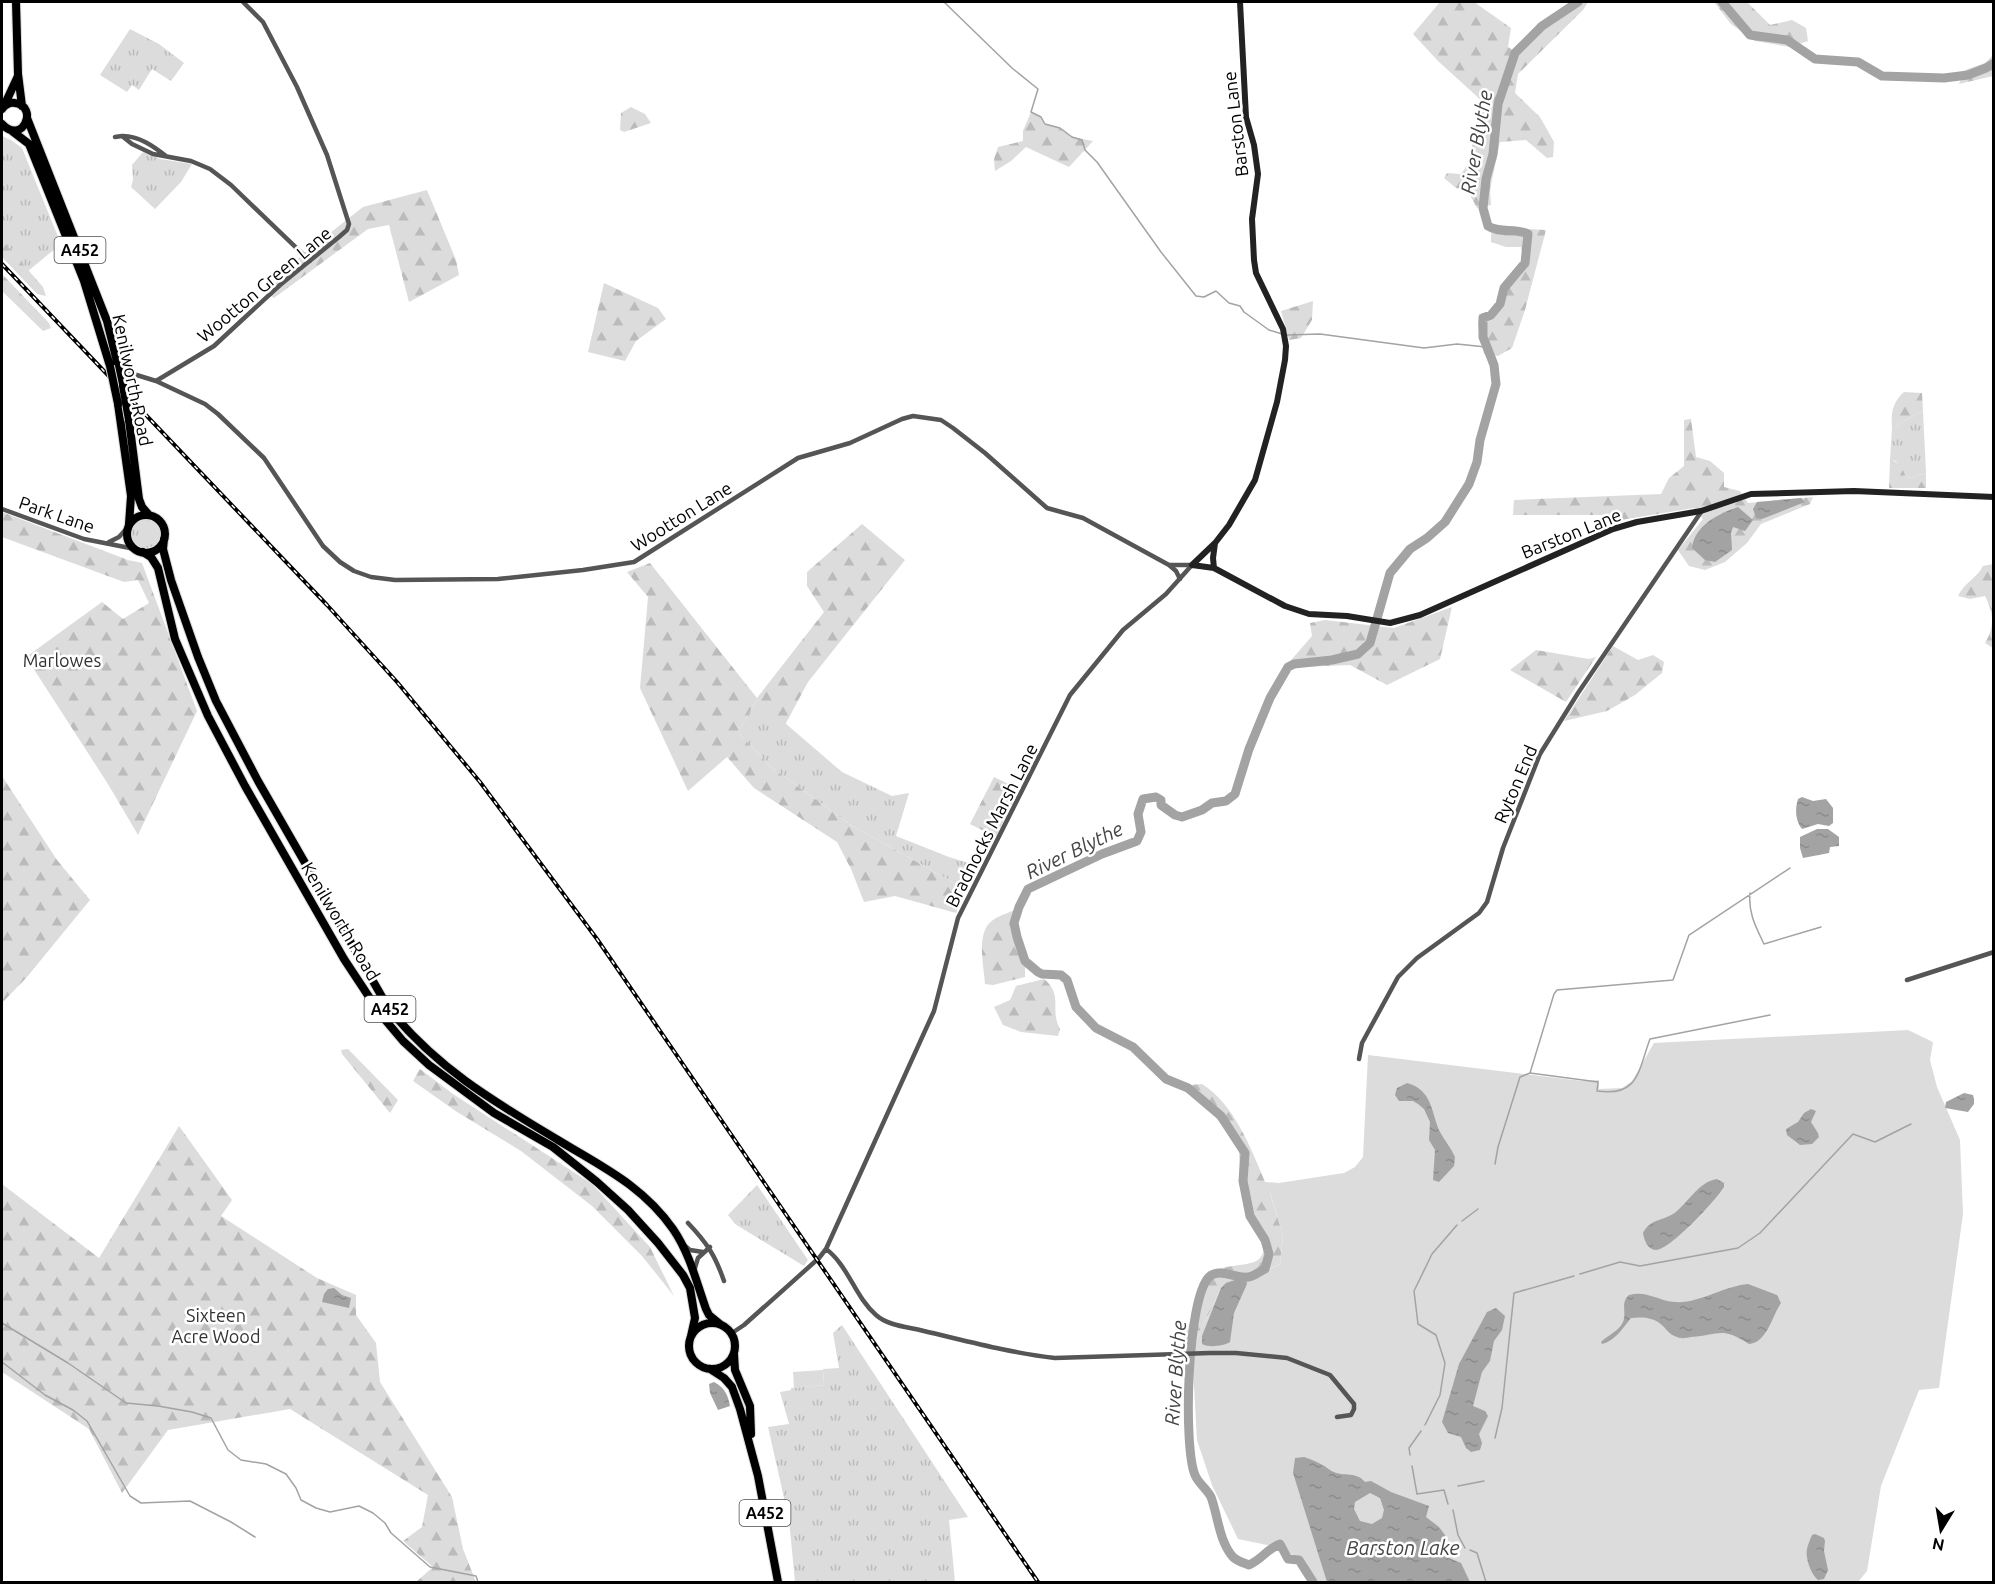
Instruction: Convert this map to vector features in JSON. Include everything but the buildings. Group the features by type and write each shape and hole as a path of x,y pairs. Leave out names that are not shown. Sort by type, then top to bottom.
{"highway":[{"path":"2,108 13,103 22,106 18,75 16,2"},
{"path":"2,108 18,75"},
{"name":"Kenilworth Road","path":"22,106 26,111 107,321 123,386 139,499 149,515"},
{"path":"5,128 21,128 27,118"},
{"name":"Kenilworth Road","path":"5,128 29,144 84,281 110,366 118,404 131,496 129,526"},
{"path":"129,526 139,516 149,515"},
{"name":"A452","path":"149,515 162,524 164,539"},
{"name":"A452","path":"129,526 128,540 139,551"},
{"path":"139,551 156,550 164,539"},
{"name":"Kenilworth Road","path":"164,539 163,549 171,580 216,701 258,781 389,1008 411,1035 461,1079 636,1188 666,1221 680,1241 694,1271 705,1309 720,1324"},
{"name":"Kenilworth Road","path":"139,551 151,557 158,568 175,639 208,716 338,949 381,1015 403,1041 447,1080 494,1113 553,1147 628,1210 658,1243 683,1275 690,1288 694,1318 691,1336"},
{"path":"691,1336 703,1325 720,1324"},
{"name":"A452","path":"720,1324 732,1333 735,1347 735,1370 750,1406 751,1444"},
{"name":"A452","path":"691,1336 690,1352 698,1364 724,1378 732,1387 751,1444 778,1582"},
{"path":"710,1369 724,1365 734,1354"}],"street":[{"name":"Wootton Green Lane","path":"156,381 214,346 280,285 347,230 349,224 327,155 297,87 263,22 243,2"},
{"name":"Barston Lane","path":"1192,565 1215,543 1248,495 1259,469 1285,360 1286,338 1256,273 1254,260 1252,219 1257,190 1257,167 1246,117 1240,2"},
{"path":"115,137 122,136 132,144 168,158 191,161 210,169 231,185 310,261"},
{"name":"Wootton Lane","path":"120,372 156,381 205,404 242,435 264,458 323,546 340,562 354,571 371,577 395,580 498,579 634,562 798,458 850,443 913,416 941,420 994,460 1047,508 1083,518 1169,565 1180,579"},
{"path":"164,378 166,385"},
{"name":"Barston Lane","path":"1192,565 1214,568 1294,610 1317,616 1347,616 1390,623 1420,615 1612,529 1637,522 1701,511 1751,494 1854,491 1994,497"},
{"name":"Park Lane","path":"2,509 70,535 122,545 139,551"},
{"name":"Ryton End","path":"1359,1059 1362,1043 1398,976 1417,958 1479,913 1487,902 1503,848 1540,754 1584,684 1701,511"},
{"name":"Park Lane","path":"103,543 116,540 129,526"},
{"path":"1214,568 1215,543"},
{"name":"Wootton Lane","path":"1169,565 1192,565"},
{"name":"Bradnocks Marsh Lane","path":"732,1333 819,1258 826,1249 934,1011 958,918 1070,695 1123,630 1166,594 1192,565"},
{"path":"1907,980 1994,952"},
{"path":"688,1223 710,1247 717,1259 724,1281"},
{"name":"Kenilworth Road","path":"680,1241 690,1250 703,1252"},
{"path":"694,1271 698,1258 710,1247"},
{"path":"826,1249 836,1259 873,1313 888,1322 1035,1356 1055,1358 1210,1353 1287,1358 1330,1375 1354,1404 1351,1415 1337,1417"}],"green space":[{"path":"1440,2 1474,2 1511,28 1508,47 1518,53 1573,2 1588,2 1583,10 1518,74 1515,93 1540,117 1554,142 1553,157 1547,158 1526,140 1500,142 1490,189 1491,205 1477,208 1471,197 1471,190 1456,188 1444,178 1447,173 1461,174 1467,165 1483,102 1438,61 1413,34"},
{"path":"1714,2 1747,2 1770,25 1792,20 1806,28 1808,41 1790,47 1755,41 1731,24"},
{"path":"130,29 159,44 184,63 171,81 152,69 139,90 132,85 127,92 100,75"},
{"path":"1993,55 1993,76 1959,84 1965,70 1985,63"},
{"path":"631,107 645,114 651,123 624,132 620,130 621,113"},
{"path":"1031,112 1041,117 1045,124 1060,128 1072,137 1093,141 1069,167 1026,147 1011,161 995,171 994,159 998,147 1023,141 1023,131"},
{"path":"2,136 22,148 61,244 28,271 2,240"},
{"path":"143,152 160,159 192,164 181,182 155,209 131,187 132,165"},
{"path":"427,190 456,260 459,275 409,302 389,225 368,229 274,298 265,292 273,278 363,207"},
{"path":"1495,227 1546,230 1525,310 1512,348 1498,356 1484,354 1478,328 1479,314 1499,309 1504,298 1504,288 1525,263 1521,247 1506,247 1491,242 1491,234"},
{"path":"2,240 43,287 46,296 37,294 2,257"},
{"path":"2,274 49,323 51,328 43,331 2,291"},
{"path":"604,283 658,308 666,319 636,341 625,361 588,352"},
{"path":"1313,301 1312,320 1301,338 1289,340 1281,311"},
{"path":"1904,392 1922,393 1923,411 1892,428 1893,408"},
{"path":"1923,411 1926,473 1911,478 1906,477 1896,461 1890,460 1892,428"},
{"path":"1691,419 1696,457 1710,461 1724,473 1724,487 1740,491 1748,503 1813,497 1810,504 1761,524 1747,543 1725,562 1705,570 1689,566 1678,550 1703,519 1694,508 1615,521 1616,515 1513,515 1514,500 1661,494 1669,478 1684,466 1684,420"},
{"path":"1890,460 1899,464 1906,477 1911,478 1926,473 1926,488 1889,488"},
{"name":"Marlowes","path":"2,512 128,560 142,563 197,711 138,835 26,657 102,602 123,619 149,603 138,580 124,582 2,537"},
{"path":"146,518 157,522 161,533 157,544 146,548 135,544 131,533 135,522"},
{"path":"862,524 905,560 808,682 785,725 757,699 738,732 771,767 851,825 965,889 956,913 895,896 864,902 837,842 754,788 727,757 688,791 640,688 648,597 627,572 650,563 757,698 824,612 807,586 807,572"},
{"path":"1993,564 1993,648 1985,643 1992,620 1985,596 1970,599 1958,596 1983,566"},
{"path":"1452,607 1440,659 1387,685 1350,665 1286,666 1312,636 1310,623 1325,620 1394,628"},
{"path":"1613,646 1638,660 1653,655 1664,662 1662,673 1635,695 1607,711 1564,721"},
{"path":"1536,650 1589,659 1596,657 1566,702 1510,670"},
{"path":"757,699 842,772 892,796 909,793 896,836 978,866 965,889 851,825 771,767 738,732"},
{"path":"2,776 57,860 90,900 27,977 2,1003"},
{"path":"994,777 1019,789 996,837 970,824"},
{"path":"1019,907 1014,923 1025,961 1025,977 993,985 985,984 982,941 987,925 999,916"},
{"path":"1044,979 1050,985 1055,997 1057,1022 1060,1029 1058,1036 1021,1032 1003,1025 994,1007 1010,1000 1016,986"},
{"path":"1908,1030 1933,1042 1930,1060 1937,1087 1960,1140 1963,1214 1939,1388 1919,1390 1881,1486 1867,1571 1858,1582 1314,1582 1302,1558 1267,1545 1238,1539 1212,1485 1197,1440 1192,1350 1221,1288 1228,1282 1248,1279 1280,1264 1283,1235 1270,1192 1279,1183 1344,1173 1355,1167 1363,1157 1368,1055 1582,1081 1599,1080 1599,1089 1622,1088 1632,1081 1654,1043"},
{"path":"348,1049 398,1100 390,1113 342,1054 341,1050"},
{"path":"420,1069 453,1094 592,1184 650,1247 674,1296 642,1256 592,1206 521,1151 457,1112 413,1081"},
{"path":"1202,1084 1223,1103 1232,1115 1247,1141 1265,1182 1279,1183 1270,1193 1283,1235 1280,1264 1246,1280 1238,1279 1221,1288 1192,1350 1181,1348 1206,1275 1219,1269 1256,1261 1261,1257 1264,1249 1259,1236 1252,1227 1240,1186 1239,1151 1215,1116 1186,1089 1190,1085"},
{"name":"Sixteen Acre Wood","path":"179,1126 232,1200 221,1216 317,1278 356,1295 356,1315 376,1343 380,1382 452,1497 463,1549 476,1582 416,1582 433,1567 403,1541 422,1527 428,1495 290,1409 168,1430 122,1493 89,1429 2,1372 2,1184 99,1258"},
{"path":"757,1185 808,1260 804,1266 735,1224 728,1215"},
{"path":"842,1325 968,1517 949,1520 955,1582 795,1582 789,1520 768,1427 789,1424 780,1392 791,1390 791,1388 824,1385 823,1369 839,1368 833,1333"},
{"path":"823,1370 824,1385 794,1388 793,1372"}],"water":[{"path":"1801,498 1805,502 1762,519 1756,518 1753,509 1757,502"},
{"path":"1738,507 1753,520 1745,531 1733,527 1732,550 1715,562 1705,560 1692,548 1698,533 1715,517"},
{"path":"1802,797 1813,801 1826,799 1833,808 1833,823 1829,826 1818,824 1802,829 1796,811 1798,799"},
{"path":"1817,829 1828,829 1839,837 1839,846 1830,847 1829,853 1803,858 1800,837"},
{"path":"1407,1083 1422,1091 1430,1103 1440,1132 1455,1157 1454,1166 1439,1182 1433,1180 1435,1150 1429,1140 1430,1122 1424,1109 1413,1101 1399,1101 1395,1095 1397,1088"},
{"path":"1964,1093 1973,1095 1974,1099 1974,1104 1968,1112 1945,1108 1946,1102"},
{"path":"1811,1109 1816,1111 1811,1122 1819,1137 1812,1144 1800,1145 1787,1135 1786,1129 1798,1122 1804,1113"},
{"path":"1717,1179 1724,1183 1724,1187 1712,1202 1671,1242 1663,1248 1653,1250 1645,1241 1643,1233 1646,1228 1673,1214 1705,1184"},
{"path":"1238,1279 1246,1280 1247,1284 1234,1313 1230,1342 1216,1346 1202,1344 1202,1336 1221,1288 1226,1283"},
{"path":"1748,1284 1777,1295 1781,1303 1765,1334 1755,1342 1749,1344 1726,1333 1680,1338 1671,1334 1656,1321 1648,1318 1631,1318 1615,1337 1602,1344 1601,1342 1623,1322 1624,1304 1629,1295 1641,1294 1684,1302"},
{"path":"334,1288 342,1295 351,1298 349,1308 322,1302 328,1289"},
{"path":"1496,1308 1505,1316 1502,1330 1494,1341 1490,1361 1482,1372 1473,1406 1485,1411 1488,1416 1479,1434 1482,1443 1480,1450 1471,1452 1466,1448 1461,1437 1448,1433 1442,1422 1459,1364 1487,1312"},
{"path":"714,1382 725,1392 730,1406 718,1410 710,1393 709,1384"},
{"name":"Barston Lake","path":"1295,1458 1308,1458 1339,1474 1357,1476 1365,1482 1371,1481 1391,1492 1429,1506 1426,1517 1445,1535 1447,1542 1444,1556 1461,1563 1470,1582 1327,1582 1293,1473","holes":["1370,1493 1380,1498 1384,1510 1382,1518 1372,1524 1360,1521 1354,1509 1355,1502"]},
{"path":"1812,1535 1824,1538 1828,1570 1824,1579 1818,1580 1811,1570 1807,1553"}],"waterway":[{"path":"944,2 1012,68 1038,89 1031,112 1041,117 1045,124 1060,128 1072,137 1082,140 1085,150 1097,162 1161,252 1196,296 1204,297 1216,291 1229,303 1240,306 1244,312 1269,330 1282,334"},
{"name":"River Blythe","path":"1313,1582 1299,1560 1288,1559 1280,1544 1249,1565 1233,1557 1222,1536 1211,1497 1196,1478 1191,1459 1189,1373 1196,1313 1202,1291 1213,1274 1223,1273 1250,1277 1265,1269 1269,1254 1265,1240 1250,1216 1243,1181 1245,1153 1221,1116 1188,1088 1166,1079 1133,1047 1096,1028 1076,1007 1067,980 1061,975 1042,974 1025,961 1014,923 1028,889 1102,854 1137,841 1141,832 1138,814 1143,799 1156,797 1161,800 1161,805 1182,817 1202,810 1212,803 1226,801 1235,794 1249,749 1270,698 1288,667 1294,664 1332,660 1358,654 1370,643 1390,573 1410,549 1445,522 1469,484 1477,462 1480,440 1496,384 1494,365 1483,337 1483,318 1491,315 1500,304 1504,288 1525,263 1528,234 1497,230 1488,226 1483,208 1486,179 1493,154 1498,104 1515,53 1542,26 1578,2"},
{"name":"River Blythe","path":"1722,2 1750,35 1787,40 1815,59 1858,62 1882,76 1944,78 1968,75 1994,63"},
{"path":"1287,335 1320,334 1424,348 1457,344 1486,347"},
{"path":"1495,1164 1498,1147 1520,1077 1530,1073 1557,990 1673,980 1689,935 1790,868"},
{"path":"1750,893 1751,913 1764,944 1821,927"},
{"path":"1530,1073 1598,1082 1597,1091 1621,1090 1635,1079 1650,1039 1770,1015"},
{"path":"1580,1274 1620,1262 1640,1266 1738,1248 1760,1233 1853,1134 1875,1142 1911,1124"},
{"path":"1462,1221 1478,1209"},
{"path":"1425,1425 1440,1395 1445,1363 1436,1335 1418,1324 1414,1291 1432,1254 1457,1225"},
{"path":"1495,1438 1502,1408 1514,1293 1574,1276"},
{"path":"2,1323 68,1363 126,1403 158,1406 211,1418 228,1450 241,1460 266,1464 286,1474 301,1500 330,1512 359,1506 373,1513 385,1523 391,1533 430,1567 476,1576 478,1582"},
{"path":"2,1362 45,1395 73,1410 87,1421 130,1496 141,1503 190,1501 255,1537"},
{"path":"1410,1455 1409,1448 1421,1431"},
{"path":"1412,1466 1417,1494 1444,1490 1448,1504"},
{"path":"1458,1486 1484,1481"},
{"path":"1453,1510 1458,1535 1465,1548"},
{"path":"1470,1550 1477,1553 1486,1582"}],"railway":[{"path":"2,264 327,605 397,682 480,782 597,939 1038,1582"}]}
